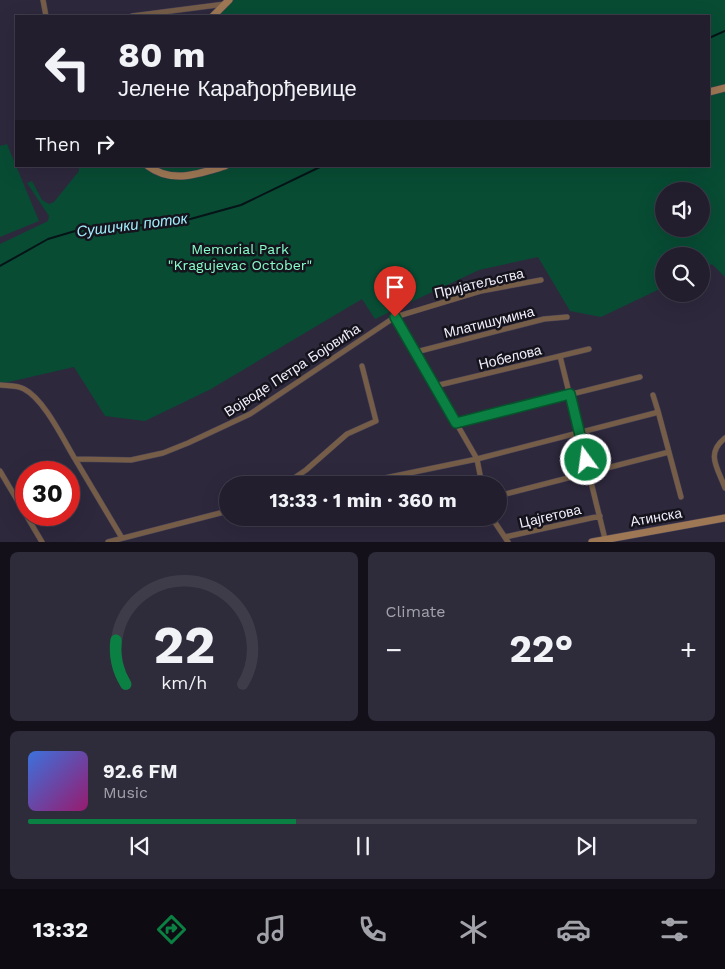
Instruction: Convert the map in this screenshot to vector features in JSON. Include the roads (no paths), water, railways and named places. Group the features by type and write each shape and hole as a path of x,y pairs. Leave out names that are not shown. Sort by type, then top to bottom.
{"street":[{"path":"43,0 46,15"},
{"path":"139,15 227,2"},
{"path":"214,15 227,2"},
{"path":"710,92 725,88"},
{"path":"150,167 164,175 181,177 220,167"},
{"name":"Пријатељства","path":"395,317 481,291 541,280"},
{"path":"395,317 477,458 480,476"},
{"name":"Војводе Петра Бојовића","path":"75,459 131,460 163,453 214,432 250,414 395,317"},
{"name":"Млатишумина","path":"416,352 544,319 567,317"},
{"name":"Нобелова","path":"435,386 589,349"},
{"path":"560,356 605,539"},
{"path":"297,476 348,434 375,423 376,415 362,366"},
{"path":"456,423 640,377"},
{"path":"0,385 21,387 41,405 122,538"},
{"path":"653,396 681,497"},
{"path":"392,476 477,458 658,411"},
{"path":"725,438 715,447 713,454 725,488"},
{"path":"507,494 669,452"},
{"path":"0,471 42,542"},
{"path":"108,542 219,513"},
{"name":"Цајгетова","path":"506,539 600,516"},
{"name":"Атинска","path":"592,542 724,517"},
{"path":"497,526 506,539"}],"waterway":[{"name":"Сушички поток","path":"710,38 725,31"},
{"name":"Сушички поток","path":"0,266 48,239 82,229 176,223 241,205 320,167"}],"park label":[{"name":"Memorial Park \"Kragujevac October\"","path":"240,258"}]}
